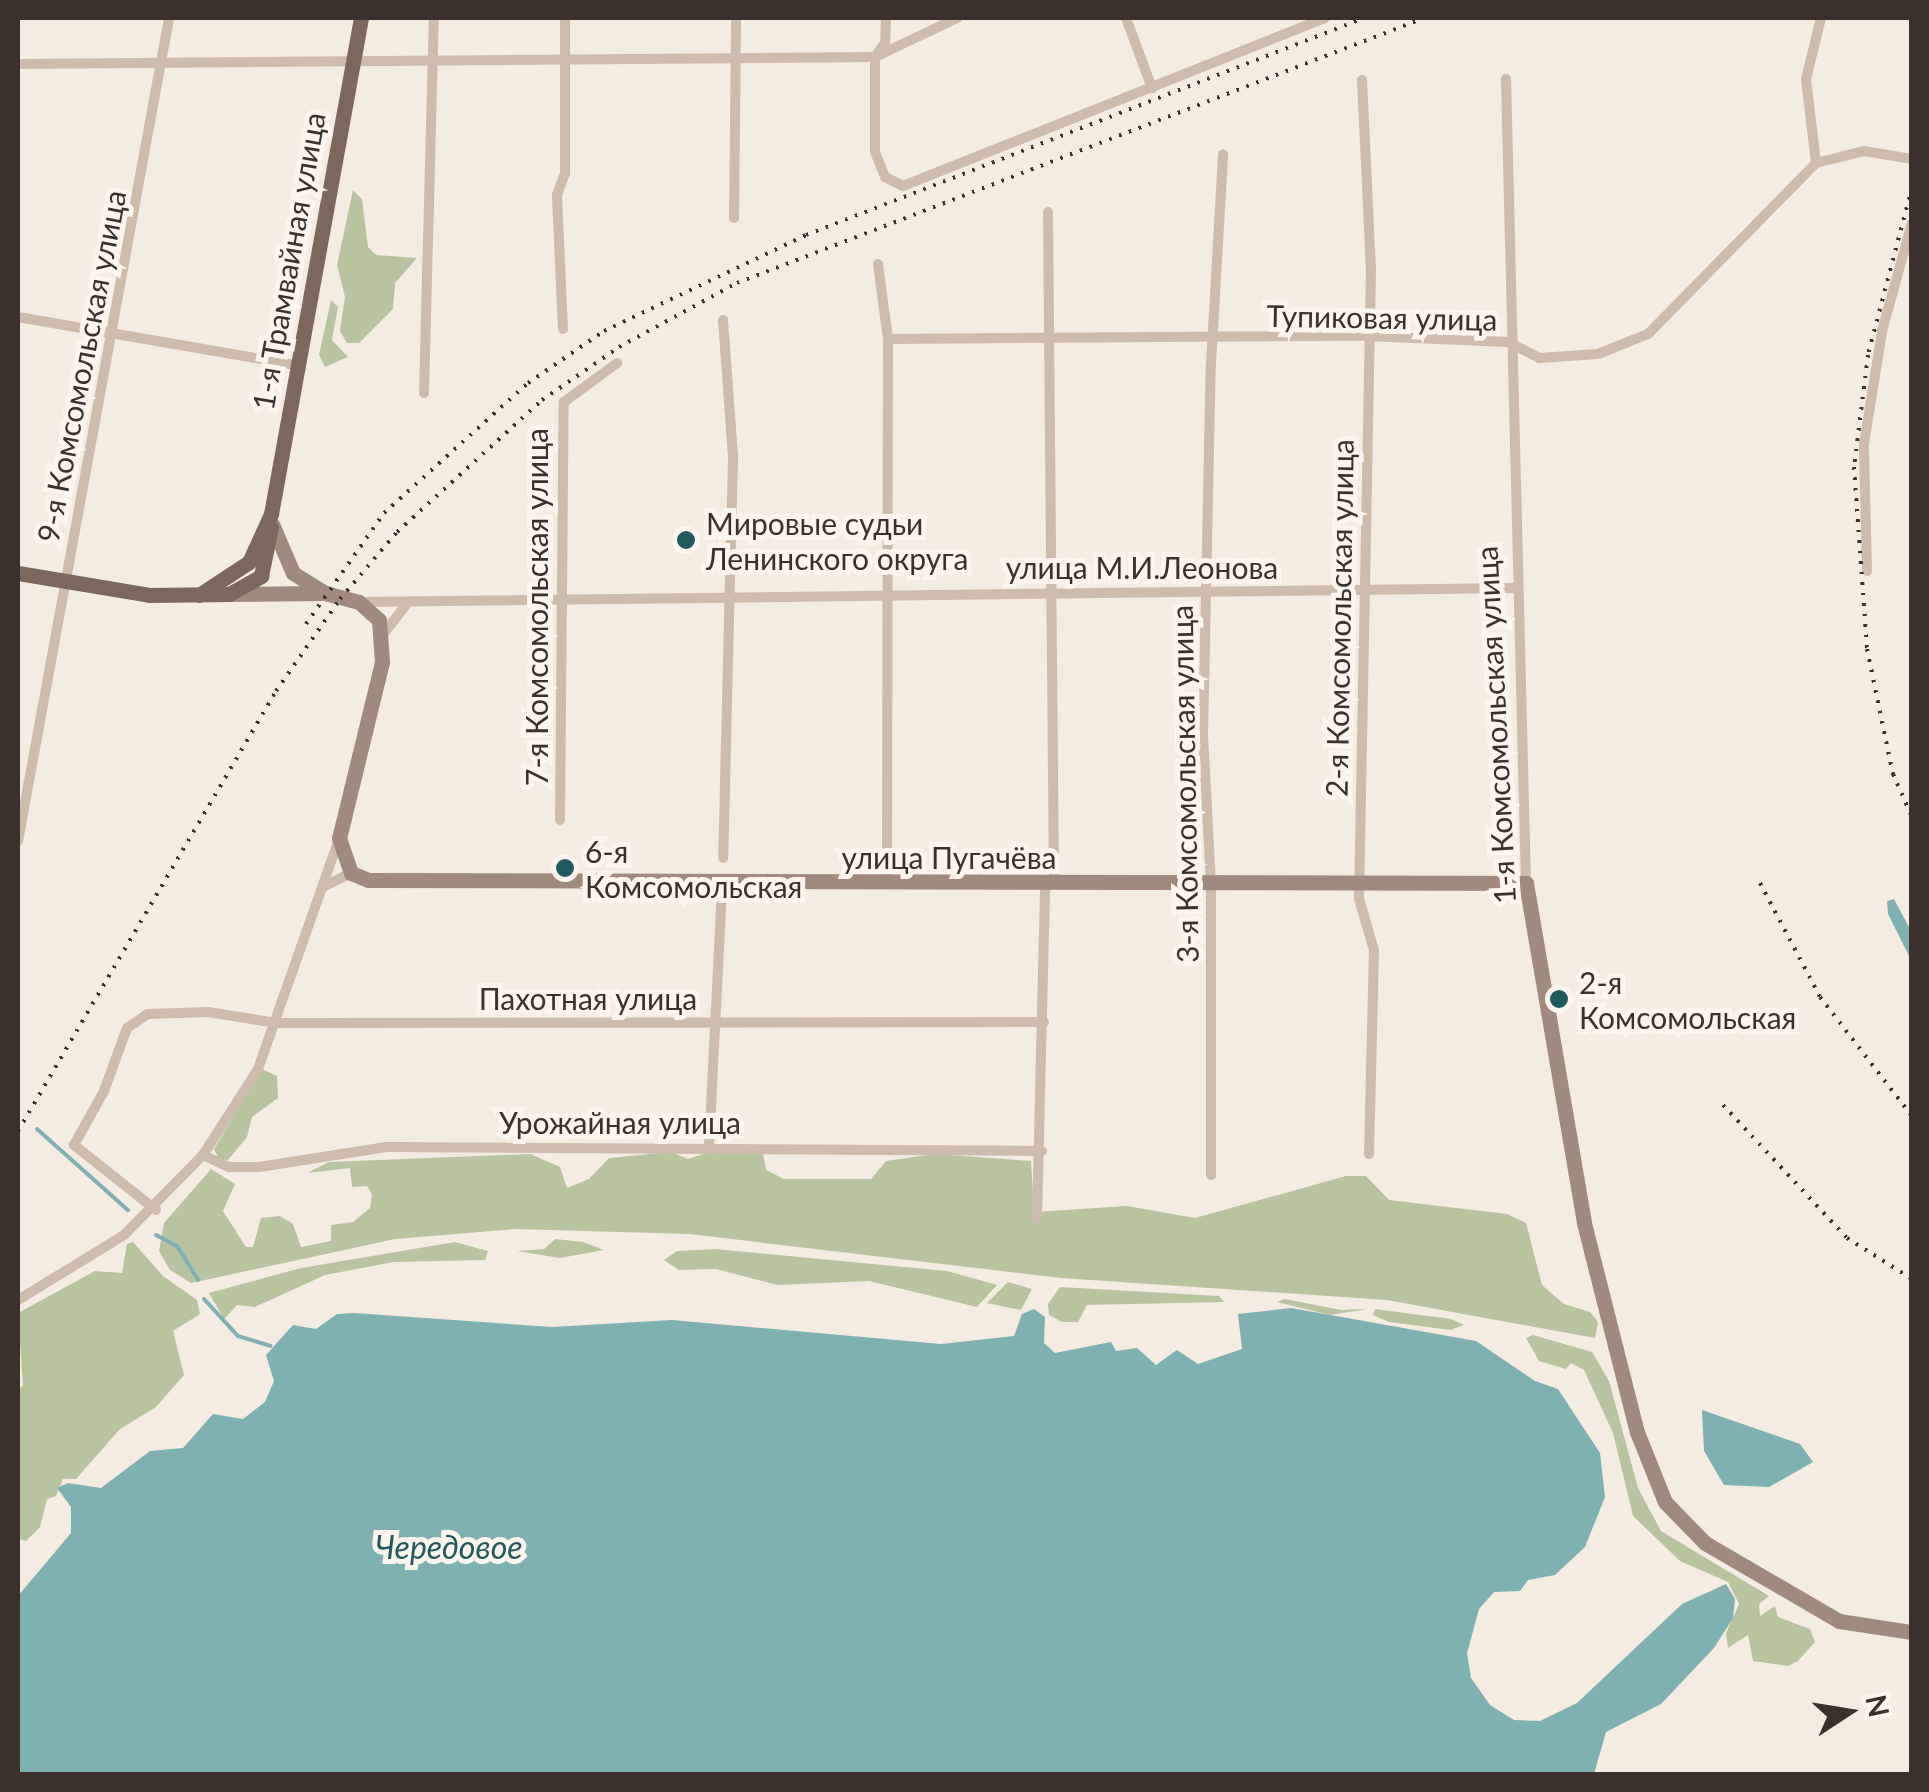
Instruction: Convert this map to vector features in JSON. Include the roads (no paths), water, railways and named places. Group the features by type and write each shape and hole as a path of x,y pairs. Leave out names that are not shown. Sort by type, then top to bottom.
{"main road":[{"name":"1-я Трамвайная улица","path":"271,514 361,18"},
{"path":"271,514 263,570 278,592"},
{"path":"263,570 271,514"},
{"path":"271,514 278,548 293,573"},
{"path":"229,587 265,536"},
{"path":"18,573 149,595 199,595 229,587 263,570 293,573 333,596 382,636"},
{"path":"229,587 333,596"},
{"name":"улица М.И.Леонова","path":"333,596 359,602"},
{"path":"351,872 339,838 380,672 382,636 380,620 359,602"},
{"name":"улица Пугачёва","path":"351,872 400,885 1526,883"},
{"name":"1-я Комсомольская улица","path":"1526,883 1560,1098 1619,1360 1651,1474 1680,1523 1839,1620 1869,1630 1912,1632"}],"street":[{"name":"9-я Комсомольская улица","path":"18,841 62,580 76,548 169,18"},
{"path":"424,393 429,61 434,18"},
{"path":"562,330 557,195 565,173 565,18"},
{"path":"734,218 736,18"},
{"path":"886,18 885,43 875,57 876,152 885,177 903,186 1326,18"},
{"path":"18,64 352,66 429,61 875,57 957,18"},
{"path":"1126,18 1152,88"},
{"path":"1822,18 1806,79 1816,163 1864,150 1912,159"},
{"name":"1-я Комсомольская улица","path":"1506,79 1508,342 1526,883"},
{"name":"2-я Комсомольская улица","path":"1362,80 1371,252 1366,336 1367,594 1360,882 1374,950 1369,1154"},
{"name":"3-я Комсомольская улица","path":"1211,1175 1212,883 1203,735 1223,154"},
{"name":"Тупиковая улица","path":"888,339 1046,342 1366,336 1508,342 1539,358 1598,354 1648,334 1816,163"},
{"path":"1037,1218 1049,885 1048,212"},
{"path":"1867,571 1864,444 1882,331 1912,222"},
{"path":"878,264 888,339 887,885"},
{"path":"18,317 296,365"},
{"path":"723,320 733,456 723,858"},
{"name":"7-я Комсомольская улица","path":"560,820 566,595 564,402 617,362"},
{"name":"улица М.И.Леонова","path":"359,602 566,595 1367,594 1516,588"},
{"path":"382,636 408,602"},
{"path":"18,1300 156,1210 203,1155 258,1069 339,838"},
{"path":"322,888 351,872"},
{"path":"709,1146 722,886"},
{"name":"Пахотная улица","path":"156,1210 74,1145 134,1020 168,1012 277,1023 1044,1022"},
{"name":"Урожайная улица","path":"203,1155 229,1166 259,1167 386,1147 1042,1151"}],"water":[{"path":"1894,899 1911,931 1911,960 1888,914 1887,901"},
{"name":"Чередовое","path":"1291,1308 1476,1341 1535,1381 1558,1389 1600,1453 1605,1497 1585,1547 1555,1575 1528,1580 1520,1591 1494,1592 1479,1609 1467,1653 1471,1678 1490,1705 1514,1720 1540,1721 1577,1703 1682,1604 1726,1584 1735,1599 1733,1618 1714,1648 1661,1704 1606,1732 1594,1774 18,1774 18,1596 71,1533 71,1507 57,1488 68,1483 101,1488 150,1451 183,1448 213,1414 243,1419 265,1402 274,1381 266,1355 293,1325 316,1329 337,1314 354,1313 552,1327 672,1320 941,1344 1014,1336 1022,1314 1034,1309 1045,1317 1044,1343 1055,1353 1111,1342 1116,1351 1137,1348 1156,1365 1177,1350 1198,1364 1242,1349 1238,1314"},
{"path":"1702,1410 1800,1444 1813,1462 1769,1487 1724,1485 1704,1451"}],"waterway":[{"path":"37,1129 128,1210"},
{"path":"156,1235 177,1246 198,1280"},
{"path":"204,1299 238,1336 270,1346"}],"railway":[{"path":"306,624 384,513 528,383 604,331 806,235 1364,18"},
{"path":"18,1131 276,691 340,599 397,532 542,400 619,347 737,283 1424,18"},
{"path":"1912,187 1868,355 1854,467 1867,649 1893,774 1912,817"},
{"path":"1760,883 1820,997 1912,1116"},
{"path":"1723,1105 1847,1238 1912,1279"}],"place":[{"name":"Мировые судьи Ленинского округа","path":"686,540"},
{"name":"6-я Комсомольская","path":"565,868"},
{"name":"2-я Комсомольская","path":"1559,999"}]}
